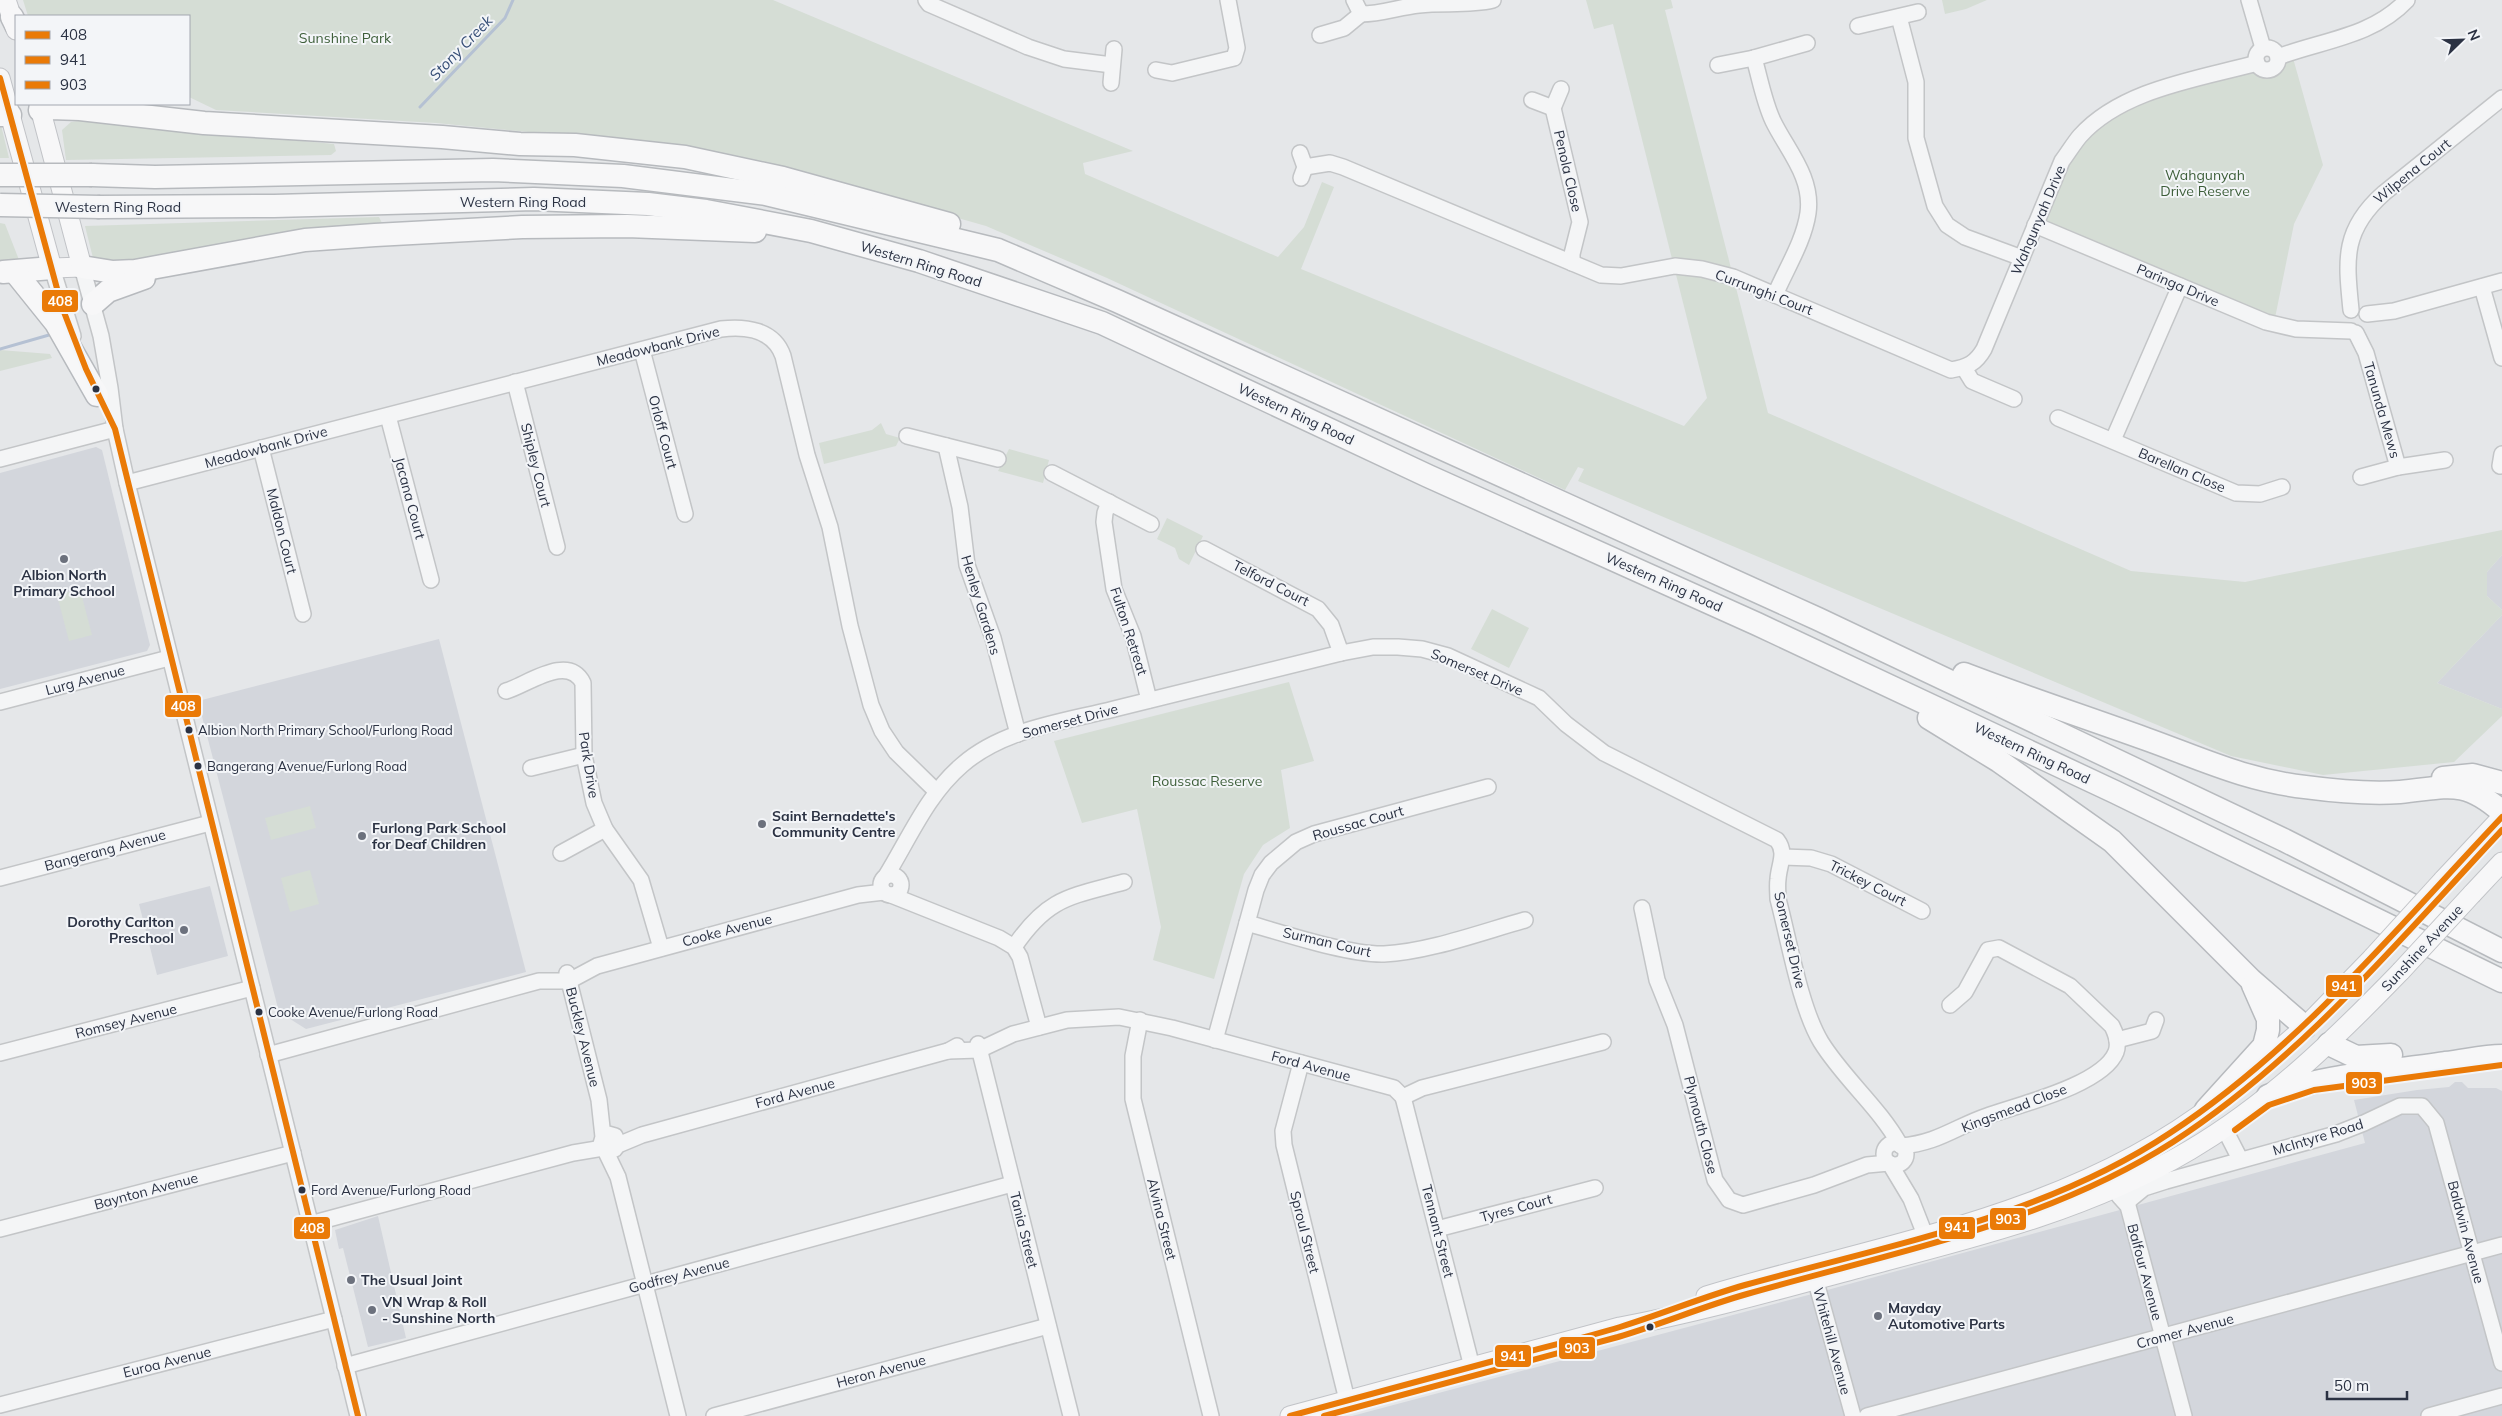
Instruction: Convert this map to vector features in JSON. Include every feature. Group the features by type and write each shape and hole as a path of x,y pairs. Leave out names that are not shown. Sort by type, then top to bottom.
{"highway":[{"path":"89,105 120,114"},
{"path":"40,107 80,109 204,123 442,137 520,144 575,145 685,157 783,178 899,208 957,226 998,250"},
{"name":"Western Ring Road","path":"0,175 155,177 493,170 623,176 766,194 998,250 1117,301 1818,619 2284,840 2502,951"},
{"name":"Western Ring Road","path":"0,205 100,207 274,206 534,199 648,204 811,231 919,261 1102,323 1428,476 1758,624 2115,792 2502,981"},
{"path":"82,268 113,272 135,271 305,240 522,227 627,226 742,231 811,231"},
{"path":"93,304 108,291 127,282 251,250"},
{"path":"8,272 52,268"},
{"path":"8,272 56,322 97,395"},
{"path":"1818,619 2233,772 2272,782 2356,791 2399,792 2439,786 2453,786 2476,793 2502,812"},
{"path":"1758,624 1887,693 1999,761 2065,806 2112,841 2251,980 2305,1027"},
{"path":"2356,791 2463,776 2483,777 2502,783"},
{"path":"2206,1110 2264,1046 2268,1030 2268,1019 2251,980"},
{"path":"2329,1044 2348,1055 2365,1058 2443,1049 2492,1056"},
{"path":"2268,1096 2312,1082 2492,1056"}],"main road":[{"path":"0,78 5,115 52,268 82,268 40,107 5,115"},
{"path":"2128,1158 2206,1110 2258,1069 2305,1027 2373,957 2502,817"},
{"name":"Sunshine Avenue","path":"2224,1128 2268,1096 2329,1044 2401,971 2502,862"},
{"path":"2305,1027 2329,1044"},
{"path":"2128,1158 2169,1146 2209,1124 2224,1128"},
{"name":"McIntyre Road","path":"1290,1416 1309,1414 1347,1400 1620,1327 1671,1307 1814,1273 1928,1242 2022,1223 2121,1196 2160,1167 2224,1128"},
{"name":"McIntyre Road","path":"1928,1242 2108,1169 2128,1158"},
{"path":"2108,1169 2121,1196"}],"street":[{"path":"926,0 933,6 1028,47 1064,59 1112,65"},
{"path":"1153,69 1172,73 1234,58 1236,48 1228,0"},
{"path":"1354,0 1361,14"},
{"path":"1320,35 1344,28 1361,14 1378,14 1416,5 1465,5 1492,0"},
{"path":"2250,0 2264,48"},
{"path":"2278,57 2354,35 2383,20 2407,0"},
{"path":"1858,26 1918,12"},
{"path":"1899,17 1916,82 1916,138 1935,206 1947,225 1965,237 2022,258"},
{"path":"1718,65 1754,58 1808,43"},
{"path":"2264,48 2271,48 2278,57 2276,64 2271,69 2261,68 2257,63 2258,52 2264,48"},
{"path":"1111,82 1114,49"},
{"path":"1754,58 1773,121 1788,144 1805,180 1808,212 1801,236 1775,294"},
{"name":"Wahgunyah Drive","path":"1964,368 1976,362 1984,349 2062,161 2080,136 2100,118 2141,96 2257,63"},
{"path":"1532,100 1553,108 1561,89"},
{"name":"Wilpena Court","path":"2358,321 2349,290 2346,270 2348,248 2355,228 2367,209 2384,193 2502,98"},
{"name":"Penola Close","path":"1553,108 1580,222 1572,254 1572,263"},
{"name":"Currunghi Court","path":"1302,166 1330,163 1343,167 1601,275 1622,276 1675,266 1702,269 1733,277 1951,370 1964,368"},
{"name":"Paringa Drive","path":"2035,225 2251,317 2296,330 2324,329 2358,321 2502,281"},
{"path":"52,268 69,328 97,395 115,429"},
{"path":"82,268 93,304 106,362 115,429 127,483 358,1416"},
{"path":"2113,440 2180,286"},
{"path":"2482,287 2502,358"},
{"name":"Tanunda Mews","path":"2358,321 2398,467"},
{"name":"Meadowbank Drive","path":"127,483 515,382 733,328 770,336 780,348 807,455 830,528 850,626 871,705 882,731 896,752 936,791"},
{"name":"Orloff Court","path":"642,350 685,514"},
{"path":"1964,368 1972,381 2014,399"},
{"name":"Shipley Court","path":"515,382 557,547"},
{"name":"Jacana Court","path":"388,416 431,580"},
{"name":"Barellan Close","path":"2058,418 2236,493 2260,494 2282,488"},
{"path":"0,459 115,429"},
{"path":"907,436 998,459"},
{"name":"Henley Gardens","path":"946,446 960,507 967,565 992,638 1018,734"},
{"name":"Maldon Court","path":"261,448 303,614"},
{"name":"Tanunda Mews","path":"2362,477 2398,467 2445,460"},
{"path":"1052,473 1151,524"},
{"name":"Fulton Retreat","path":"1109,502 1104,513 1104,522 1114,589 1133,636 1149,700"},
{"name":"Telford Court","path":"1204,549 1318,609 1331,625 1341,653"},
{"name":"Somerset Drive","path":"890,885 901,851 925,806 936,791 975,755 1018,734 1149,700 1341,653 1373,647 1414,648 1448,656 1539,698 1573,730 1604,753 1777,840 1783,857 1778,878 1778,899 1809,1014 1827,1050 1875,1111 1895,1155 1928,1242"},
{"name":"Lurg Avenue","path":"0,702 170,658"},
{"name":"Park Drive","path":"506,691 524,685 550,671 577,674 583,683 584,755 594,803 605,829 641,880 662,948"},
{"path":"530,768 584,755"},
{"name":"Roussac Court","path":"1215,1040 1262,875 1284,850 1314,834 1488,787"},
{"name":"Bangerang Avenue","path":"0,878 210,823"},
{"path":"561,853 605,829"},
{"name":"Trickey Court","path":"1783,857 1811,858 1831,864 1922,911"},
{"path":"1014,947 1038,915 1052,905 1077,895 1124,882"},
{"path":"890,885 917,904 999,938 1014,947 1024,970 1039,1027"},
{"name":"Cooke Avenue","path":"268,1055 539,981 555,974 568,977 584,967 597,966 890,885"},
{"name":"Plymouth Close","path":"1642,908 1657,980 1673,1018 1715,1180 1729,1200 1743,1205 1814,1184 1895,1155"},
{"name":"Surman Court","path":"1247,923 1353,951 1382,954 1412,950 1524,920"},
{"path":"1950,1005 1965,992 1985,953 1991,948 1998,948 2070,986 2112,1026 2117,1040 2152,1031 2156,1020"},
{"name":"Buckley Avenue","path":"568,977 678,1416"},
{"name":"Romsey Avenue","path":"0,1053 252,988"},
{"name":"Ford Avenue","path":"310,1224 948,1051 959,1045 979,1047 992,1036 1013,1034 1084,1018 1104,1017 1140,1020 1394,1088 1403,1097"},
{"name":"Alvina Street","path":"1140,1020 1133,1056 1133,1099 1211,1416"},
{"name":"Kingsmead Close","path":"1895,1155 1986,1116 2052,1096 2066,1089 2106,1064 2117,1050 2117,1040"},
{"path":"1403,1097 1422,1088 1603,1042"},
{"name":"Tania Street","path":"979,1047 1070,1416"},
{"name":"Sproul Street","path":"1301,1063 1283,1132 1284,1145 1347,1400"},
{"name":"Tennant Street","path":"1403,1097 1472,1367"},
{"name":"McIntyre Road","path":"2121,1196 2240,1159 2348,1129 2400,1106 2422,1106"},
{"name":"Baldwin Avenue","path":"2422,1106 2436,1123 2502,1363"},
{"path":"2224,1128 2240,1159"},
{"name":"Baynton Avenue","path":"0,1229 293,1153"},
{"name":"Godfrey Avenue","path":"346,1366 1012,1184"},
{"name":"Tyres Court","path":"1437,1229 1595,1188"},
{"name":"Balfour Avenue","path":"2121,1196 2184,1416"},
{"name":"Cromer Avenue","path":"1867,1416 2502,1245"},
{"name":"Whitehill Avenue","path":"1814,1273 1853,1416"},
{"name":"Euroa Avenue","path":"0,1404 334,1319"},
{"name":"Heron Avenue","path":"714,1416 1048,1326"},
{"path":"2429,1416 2502,1396"}],"shaded area":[{"name":"Albion North Primary School","path":"96,447 102,450 150,645 147,651 0,689 0,473"},
{"path":"2502,555 2502,610 2487,596 2487,572"},
{"path":"2502,615 2502,709 2437,683"},
{"name":"Furlong Park School for Deaf Children","path":"439,639 526,972 306,1029 279,1012 198,701"},
{"name":"Dorothy Carlton Preschool","path":"210,886 228,956 157,975 139,904"},
{"path":"2455,1082 2462,1082 2468,1088 2496,1088 2502,1091 2502,1416 1352,1416 1831,1289 2365,1143 2354,1100 2449,1087"},
{"path":"378,1216 406,1338 368,1347 343,1248 339,1249 335,1230"}],"green space":[{"name":"Sunshine Park","path":"23,0 773,0 1133,151 1083,163 1085,174 1278,257 1304,227 1322,182 1334,187 1301,269 1684,426 1707,398 1613,24 1594,29 1586,0 1671,0 1673,8 1665,10 1768,413 2131,571 2245,582 2502,530 2502,555 2487,572 2487,596 2502,610 2502,615 2437,683 2502,709 2502,716 2454,762 2323,775 2231,756 1578,481 1584,469 1578,467 1565,490 1107,278 986,226 789,170 568,136 436,123 216,110 190,97 190,15 28,15"},
{"path":"1942,0 1987,0 1966,9 1945,14"},
{"name":"Wahgunyah Drive Reserve","path":"2293,58 2323,165 2294,224 2275,318 2041,222 2069,159 2105,119 2132,104 2240,72 2277,71 2284,62"},
{"path":"87,120 334,144 336,151 331,155 66,160 62,130 71,122"},
{"path":"1,125 9,158 0,158"},
{"path":"379,217 382,223 379,227 135,264 93,258 85,226"},
{"path":"0,223 5,224 21,265 0,262"},
{"path":"0,350 50,354 52,358 0,371"},
{"path":"881,423 886,434 900,438 896,446 824,464 819,443 872,430"},
{"path":"1009,449 1049,460 1043,483 998,471"},
{"path":"1167,518 1203,536 1189,565 1179,559 1175,548 1157,539"},
{"path":"80,589 92,635 69,641 57,595"},
{"path":"1492,609 1529,628 1509,668 1471,649"},
{"name":"Roussac Reserve","path":"1289,682 1314,761 1281,770 1290,828 1263,845 1244,874 1214,979 1153,960 1161,927 1137,809 1082,823 1054,741"},
{"path":"310,806 316,828 271,840 265,818"},
{"path":"310,870 319,904 290,912 281,878"}],"waterway":[{"name":"Stony Creek","path":"420,107 505,18 513,0"},
{"name":"Stony Creek","path":"0,349 49,335"}],"transit line":[{"name":"408","path":"0,78 62,307 86,369 115,429 358,1416"},
{"name":"941","path":"1290,1416 1606,1331 1745,1285 1964,1226 2071,1187 2121,1162 2170,1133 2217,1100 2262,1063 2345,985 2502,817"},
{"name":"903","path":"1324,1416 1618,1337 1731,1299 1911,1250 2020,1215 2073,1195 2124,1170 2173,1142 2220,1109 2264,1074 2347,996 2502,830"},
{"name":"903","path":"2235,1130 2269,1105 2314,1090 2502,1065"}],"place":[{"name":"Albion North Primary School","path":"64,559"},
{"name":"Albion North Primary School/Furlong Road","path":"189,730"},
{"name":"Bangerang Avenue/Furlong Road","path":"198,766"},
{"name":"Saint Bernadette's Community Centre","path":"762,824"},
{"name":"Furlong Park School for Deaf Children","path":"362,836"},
{"name":"Dorothy Carlton Preschool","path":"184,930"},
{"name":"Cooke Avenue/Furlong Road","path":"259,1012"},
{"name":"Ford Avenue/Furlong Road","path":"302,1190"},
{"name":"The Usual Joint","path":"351,1280"},
{"name":"VN Wrap & Roll - Sunshine North","path":"372,1310"},
{"name":"Mayday Automotive Parts","path":"1878,1316"}]}
